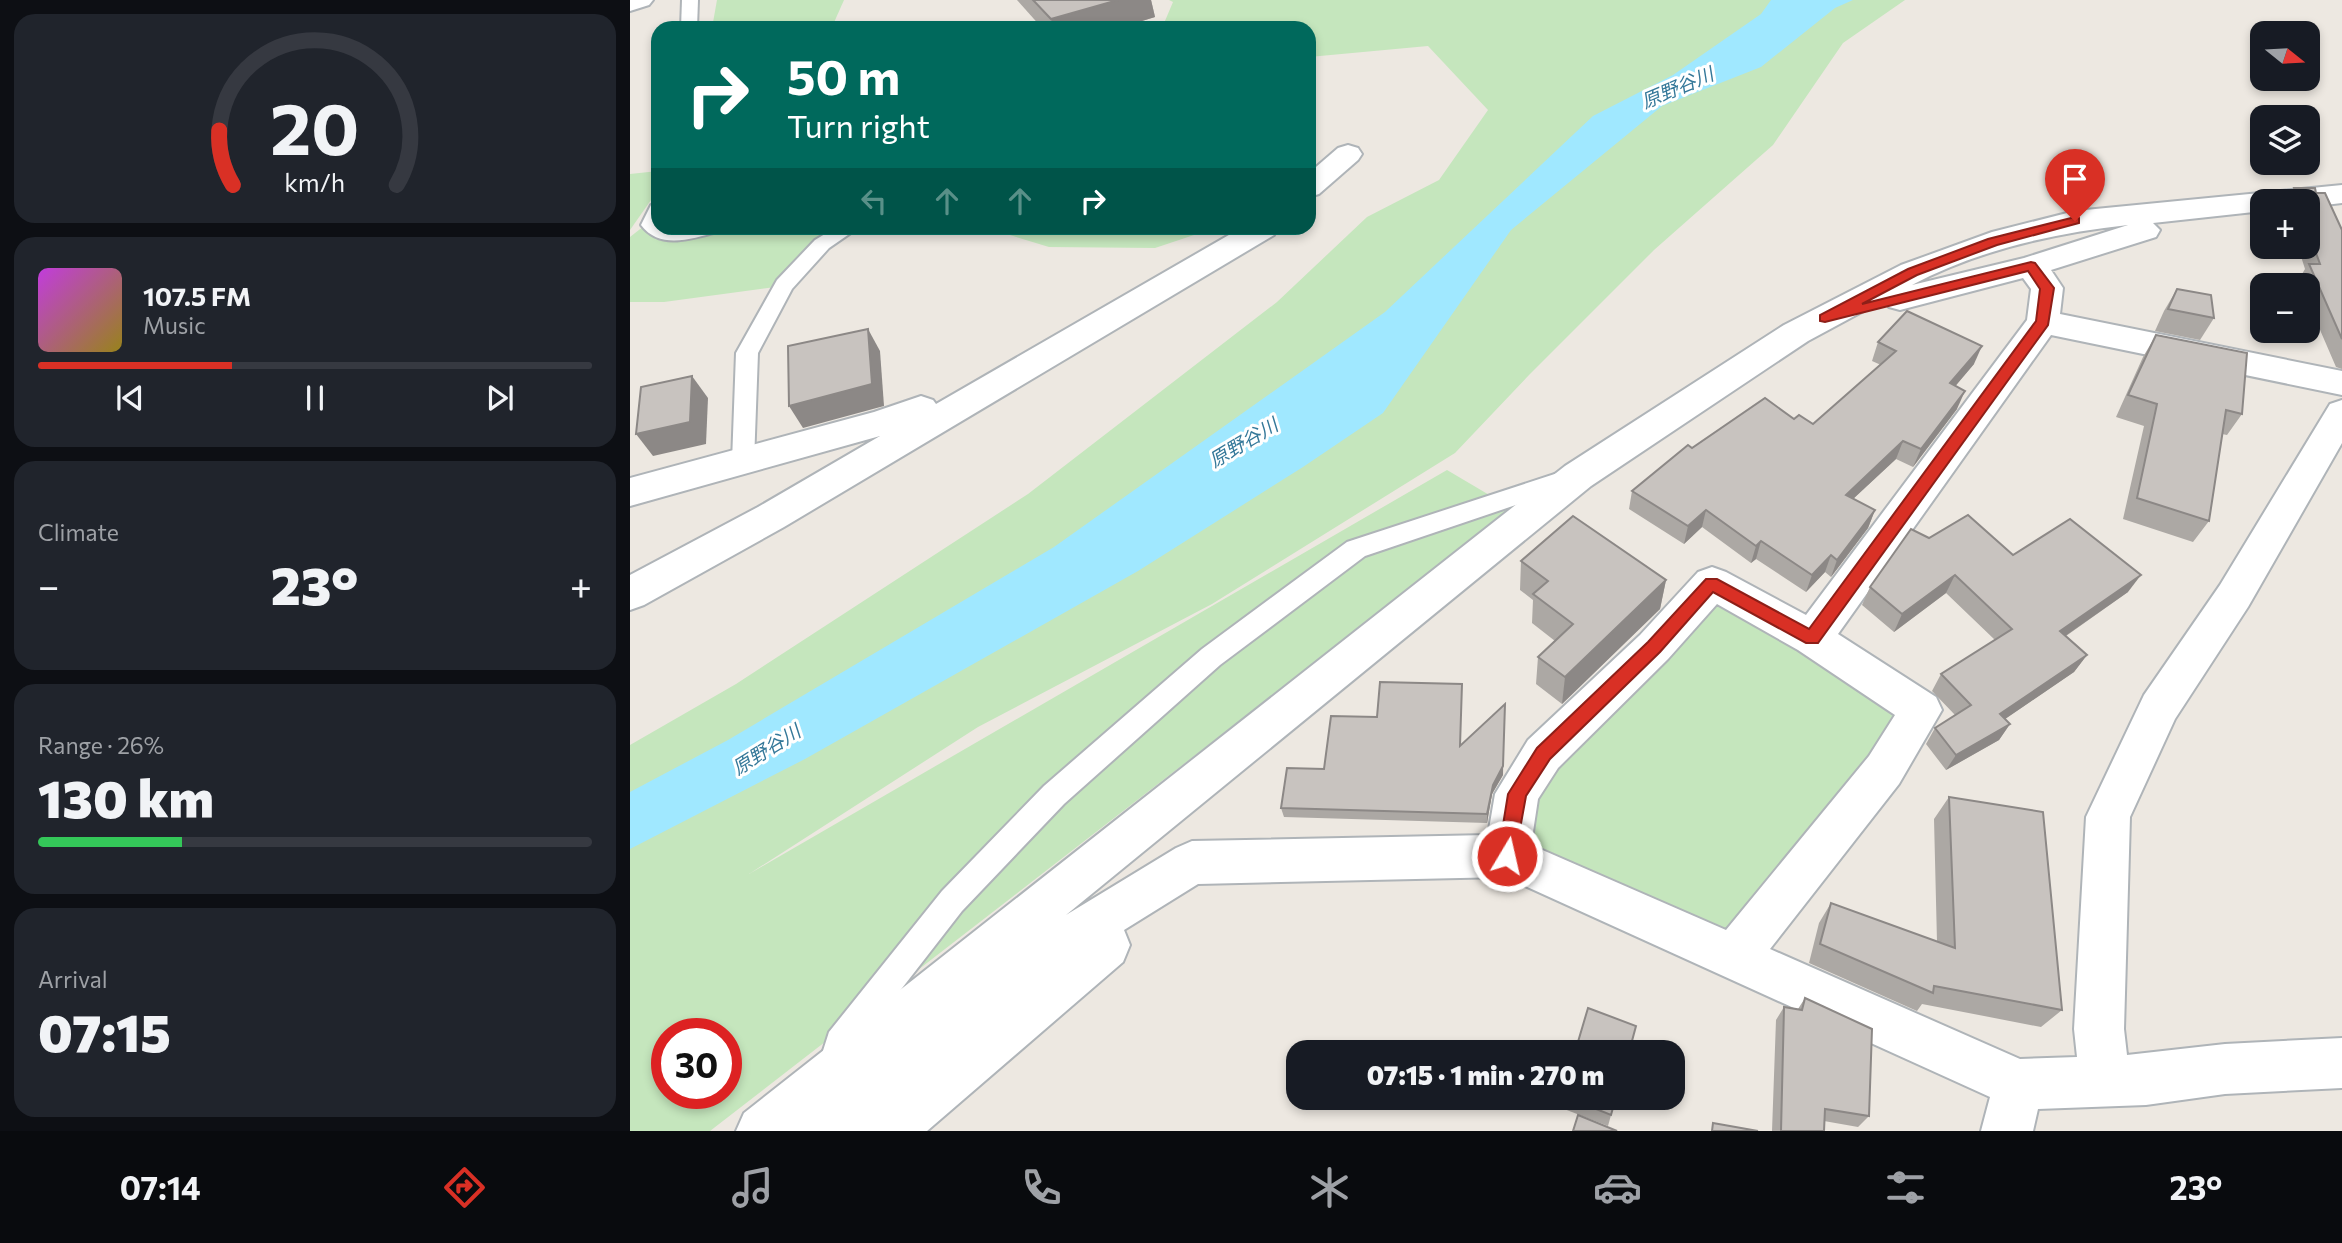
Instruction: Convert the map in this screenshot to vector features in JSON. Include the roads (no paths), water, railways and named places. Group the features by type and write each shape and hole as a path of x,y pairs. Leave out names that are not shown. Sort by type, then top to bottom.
{"street":[{"path":"630,3 640,0"},
{"path":"1316,182 1348,154"},
{"path":"2320,196 2342,194"},
{"path":"762,1131 1578,476 1784,341 1912,272 1992,242 2075,221 2250,203"},
{"path":"1825,318 2031,266 2217,207"},
{"path":"630,594 771,517 1251,235"},
{"path":"1812,638 2043,322 2047,288 2031,266"},
{"path":"2043,322 2342,383"},
{"path":"630,492 881,423 1001,380"},
{"path":"2104,1082 2099,1029 2108,817 2159,708 2235,596 2342,414"},
{"path":"1507,856 1517,794 1543,754 1654,647 1712,583 1812,638 1921,710 1884,771 1735,956"},
{"path":"827,1131 1099,919 1192,863 1507,856 1735,956 2013,1108 2104,1082 2146,1080 2225,1069 2342,1063"},
{"path":"887,1131 1114,939 1153,886"}],"lane":[{"path":"689,21 690,0"},
{"path":"743,462 747,353 784,285 822,244 837,235"},
{"path":"833,1074 840,1043 952,901 1054,795 1211,657 1356,549 1578,476"}],"water":[{"name":"原野谷川","path":"1771,0 1853,0 1835,8 1761,67 1662,106 1511,230 1383,413 1138,571 805,759 630,849 630,792 728,740 1054,547 1385,312 1593,116 1673,75 1761,14"}]}
